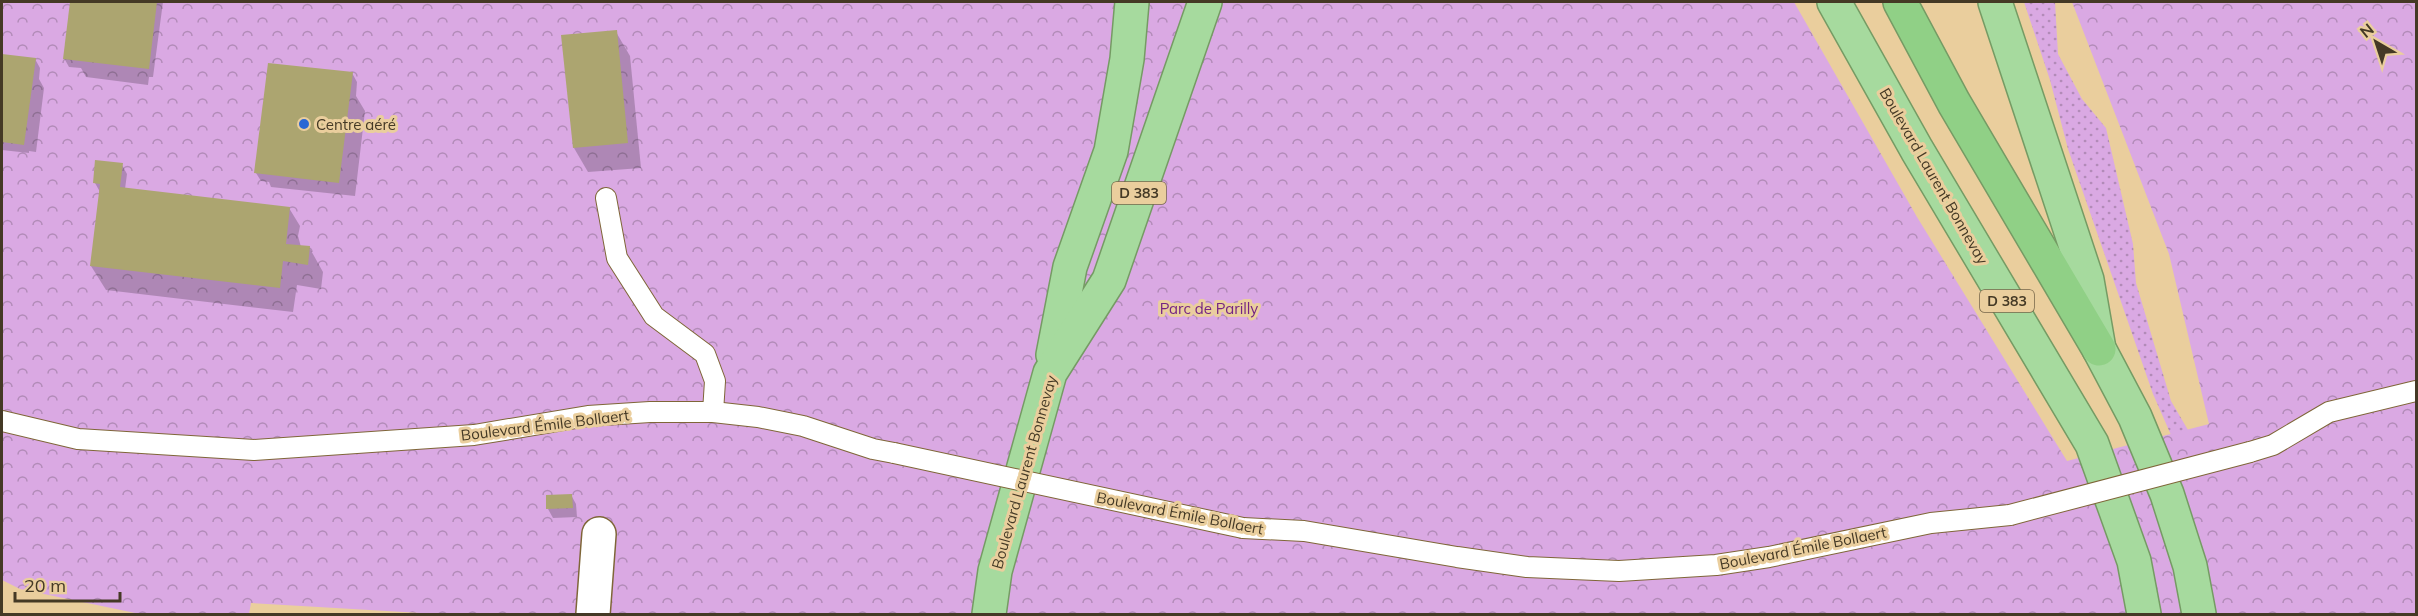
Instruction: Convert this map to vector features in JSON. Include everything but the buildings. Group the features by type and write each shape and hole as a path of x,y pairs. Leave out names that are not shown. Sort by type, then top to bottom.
{"highway":[{"path":"1050,373 1070,267 1111,151 1126,59 1132,2"},
{"name":"Boulevard Laurent Bonnevay","path":"989,615 995,571 1050,373 1109,280 1205,2"},
{"name":"Boulevard Laurent Bonnevay","path":"1834,2 1917,150 2092,444 2134,561 2144,615"},
{"path":"1900,2 1954,103 2099,349 2135,417 2168,494 2190,566 2199,615"},
{"path":"1995,2 2088,280 2099,349"}],"street":[{"path":"593,615 599,534"}],"lane":[{"path":"606,198 617,258 654,316 705,354 715,381 713,412"},
{"name":"Boulevard Émile Bollaert","path":"2,421 78,439 254,450 474,435 588,416 650,412 713,412 758,417 803,426 873,449 1243,528 1304,531 1527,567 1619,572 1769,557 1931,522 2010,515 2273,445 2329,412 2416,391"}],"green space":[{"name":"Parc de Parilly","path":"2,2 1794,2 1917,217 2067,461 2209,424 2169,254 2072,2 2416,2 2416,614 438,614 251,603 249,614 140,614 20,589 2,580"},
{"path":"2024,2 2055,2 2058,54 2082,99 2106,128 2133,244 2136,283 2171,401 2188,430 2171,435 2153,394 2068,149 2050,80"}],"place":[{"name":"Centre aéré","path":"304,124"}]}
